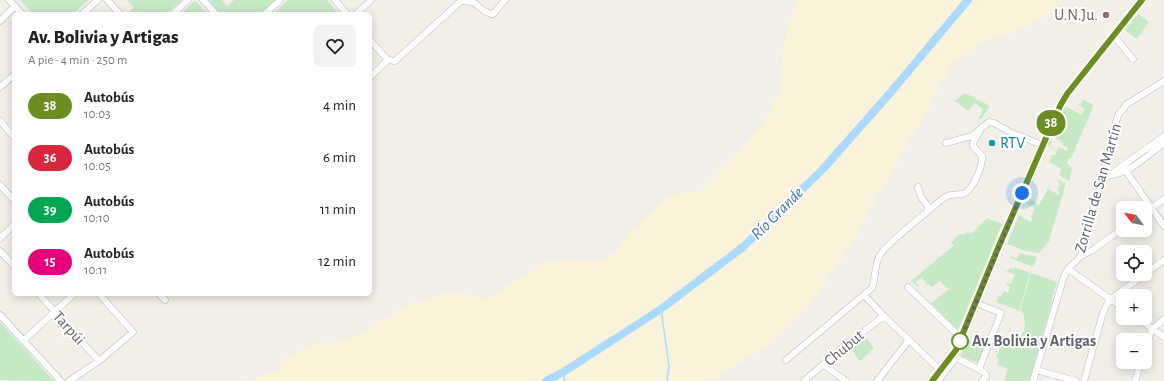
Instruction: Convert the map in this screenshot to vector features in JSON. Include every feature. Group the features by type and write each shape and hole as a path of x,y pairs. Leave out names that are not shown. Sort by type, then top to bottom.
{"street":[{"path":"9,0 20,12"},
{"path":"84,12 98,0"},
{"path":"108,0 118,12"},
{"path":"175,12 188,0"},
{"path":"204,0 214,12"},
{"path":"267,12 280,0"},
{"path":"335,0 346,12"},
{"path":"358,12 371,0"},
{"path":"372,42 388,60 395,61 461,0 475,1 484,11 494,14 505,0"},
{"path":"938,381 953,362 956,350 1055,114 1064,99 1142,0"},
{"path":"0,21 15,6"},
{"path":"1114,35 1133,59"},
{"path":"372,75 388,60"},
{"path":"0,87 12,77"},
{"name":"Zorrilla de San Martín","path":"1033,381 1064,276 1068,269 1081,256 1118,115 1127,104 1164,81"},
{"path":"0,122 12,135"},
{"path":"946,143 972,136 982,126 989,122 1042,145"},
{"path":"786,360 872,288 875,282 877,262 882,252 926,212 946,197 963,194 970,188 982,162 982,156 973,146 973,143 982,126"},
{"path":"1100,182 1164,136"},
{"path":"1109,175 1116,175 1126,171 1164,143"},
{"path":"1126,171 1147,201"},
{"path":"0,185 12,198"},
{"path":"918,187 922,198 928,205 926,212"},
{"path":"1164,199 1152,208 1164,226"},
{"path":"0,238 12,227"},
{"path":"1081,256 1093,250 1116,233"},
{"path":"0,251 12,264"},
{"path":"1084,381 1106,306 1111,299 1164,260"},
{"path":"1068,269 1116,303"},
{"path":"908,287 961,338"},
{"path":"864,295 940,370"},
{"name":"Tarpúi","path":"41,296 100,361"},
{"path":"24,340 72,296"},
{"path":"69,381 100,361 133,332 101,296"},
{"path":"161,296 165,300"},
{"path":"976,303 1001,313 981,371"},
{"path":"0,314 61,381"},
{"name":"Chubut","path":"804,381 847,344 884,316"},
{"path":"1150,333 1152,328 1164,319"},
{"path":"1148,325 1164,337"},
{"path":"877,381 909,340"},
{"path":"932,381 956,350"},
{"path":"955,357 981,371 986,376 982,381"},
{"path":"824,365 846,381"},
{"path":"1135,381 1139,369"},
{"path":"1036,370 1076,381"}],"green space":[{"path":"20,0 88,0 75,12 31,12"},
{"path":"127,0 182,0 168,12 129,12 134,7"},
{"path":"209,0 222,0 227,6 234,0 276,0 262,12 219,12"},
{"path":"288,0 327,0 337,12 275,12"},
{"path":"193,2 197,2 205,12 183,12"},
{"path":"1138,14 1149,22 1137,39 1125,30"},
{"path":"965,93 990,106 981,119 978,118 983,109 975,103 968,111 955,101"},
{"path":"1080,98 1094,105 1071,158 1068,158 1067,164 1072,167 1069,181 1059,175 1062,169 1049,162 1052,157 1050,156 1054,156 1057,151 1047,145 1049,140 1052,142 1050,146 1058,151 1059,147 1067,151 1068,148 1062,145 1063,143 1051,135 1065,106 1082,115 1085,109 1078,105 1081,105 1083,100"},
{"path":"1057,181 1066,183 1049,241 1039,253 1026,251 1007,244 1019,215 1030,222 1033,219 1031,217 1035,208 1024,202 1026,198 1036,202 1039,205 1047,190 1046,188 1059,195 1060,193 1058,190 1060,184"},
{"path":"987,218 1002,224 959,328 957,329 931,303 949,289 939,281 932,287 929,284 927,285 922,277 916,282 919,286 918,287 911,281 953,246 955,247 951,242 960,234 962,235 967,232 971,234"},
{"path":"1019,253 1037,257 1033,267 1010,258 1011,256 1017,259"},
{"path":"997,267 1008,271 1010,268 1014,269 1014,267 1030,273 1019,311 996,302 998,296 1001,297 1004,291 1008,293 1010,287 1006,285 1007,283 1014,283 1012,281 1015,275"},
{"path":"1031,273 1057,282 1052,302 1029,381 1004,381 1008,369 997,364 999,359 996,358 1004,339 1016,344 1025,328 1024,314 1020,310"},
{"path":"0,322 54,381 0,380"},
{"path":"865,336 874,348 860,361 850,348"},
{"path":"967,339 984,346 978,363 961,356"}],"sand":[{"path":"797,0 1062,0 1052,12 1013,32 979,43 953,63 850,246 812,302 769,345 708,381 243,381 275,372 288,357 314,344 332,343 357,337 378,322 416,301 451,292 490,299 544,263 564,260 597,262 614,253 632,230 672,194 700,192 765,121 780,92 784,42"}],"waterway":[{"name":"Río Grande","path":"546,381 565,371 661,309 743,247 823,169 891,92 968,0"},
{"path":"661,309 669,366 667,381"},
{"path":"564,381 565,371"}],"bus line":[{"name":"38","path":"932,381 956,350 998,248 1060,106 1067,94 1142,0"}],"place":[{"name":"U.N.Ju.","path":"1106,15"},
{"name":"RTV","path":"992,143"},
{"name":"Av. Bolivia y Artigas","path":"960,341"}],"route":[{"path":"960,341 1022,193"}]}
